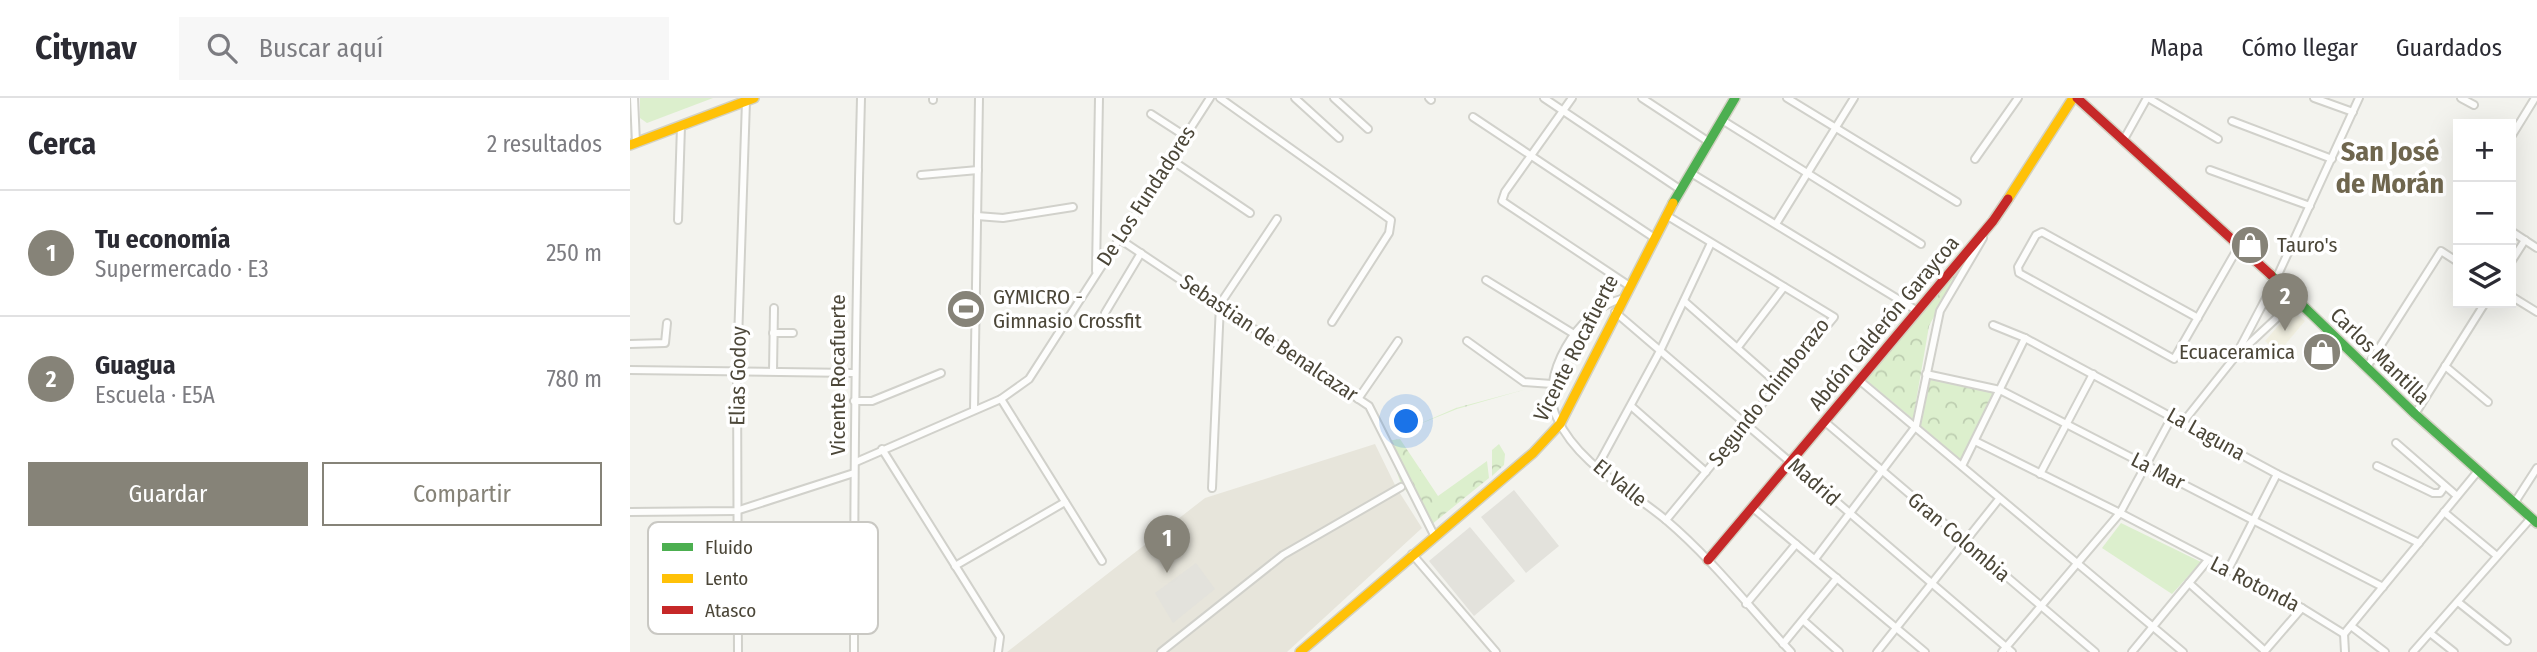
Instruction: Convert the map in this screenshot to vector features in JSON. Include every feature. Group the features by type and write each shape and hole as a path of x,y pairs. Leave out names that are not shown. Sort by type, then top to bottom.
{"street":[{"path":"634,98 633,144 750,99"},
{"name":"Vicente Rocafuerte","path":"854,522 856,462 853,373 861,98"},
{"path":"974,410 979,98"},
{"path":"1096,273 1099,98"},
{"name":"De Los Fundadores","path":"856,462 1001,399 1035,373 1116,241 1210,98"},
{"path":"1220,98 1391,220 1389,233 1332,322"},
{"path":"1295,98 1339,138"},
{"path":"1335,98 1368,129"},
{"path":"1544,98 1681,190"},
{"path":"1572,98 1502,199 1504,205 1628,285"},
{"path":"1642,98 1709,142"},
{"name":"Vicente Rocafuerte","path":"1300,652 1533,453 1560,424 1653,237 1735,98"},
{"path":"1787,98 1957,202"},
{"path":"1776,224 1854,98"},
{"path":"1975,159 2018,98"},
{"name":"Carlos Mantilla","path":"2075,98 2276,279 2415,414 2534,520"},
{"name":"Abdón Calderón Garaycoa","path":"1708,560 1993,221 2075,98"},
{"path":"2123,141 2148,98 2218,139"},
{"path":"2314,98 2353,112"},
{"path":"2235,356 2276,279 2359,98"},
{"path":"2461,98 2474,105"},
{"path":"2516,129 2535,98"},
{"name":"Elias Godoy","path":"736,522 737,371 750,99"},
{"path":"1150,114 1185,136"},
{"path":"1473,117 1653,237"},
{"path":"1722,120 1921,244"},
{"path":"2232,121 2332,159"},
{"path":"678,220 681,126"},
{"path":"1170,159 1250,213"},
{"path":"921,175 978,170"},
{"path":"2210,170 2310,206"},
{"path":"1691,173 1916,310"},
{"path":"977,216 1003,218 1073,207"},
{"name":"Segundo Chimborazo","path":"1666,215 1834,317 1666,520"},
{"path":"1212,488 1220,304 1277,219"},
{"path":"1815,559 1916,426 1940,311 1993,221"},
{"path":"2198,318 2038,231 2017,270 2174,359 2198,318 2239,246"},
{"path":"2516,235 2537,248"},
{"name":"Sebastian de Benalcazar","path":"1096,237 1116,241 1141,253 1369,407 1434,535"},
{"path":"2516,254 2525,240"},
{"path":"1597,467 1660,351 1711,243"},
{"path":"2367,368 2441,251 2453,259"},
{"path":"1105,313 1141,253"},
{"path":"1486,281 1574,334"},
{"path":"1738,347 1784,287"},
{"path":"1467,341 1524,382 1552,384 1574,334 1594,311 1621,299"},
{"path":"2184,421 2235,356 2297,299"},
{"path":"2516,299 2537,312"},
{"path":"1684,301 1779,384"},
{"path":"773,371 774,308"},
{"path":"2415,414 2482,308"},
{"name":"Madrid","path":"1615,312 2007,650"},
{"path":"630,344 665,344 667,323"},
{"name":"La Laguna","path":"1993,326 2025,338 2173,415 2277,474 2419,543"},
{"path":"773,333 793,333"},
{"path":"1962,466 2025,338"},
{"path":"1358,399 1398,341"},
{"path":"2445,366 2488,402"},
{"path":"630,370 853,373"},
{"path":"854,401 872,401 941,373"},
{"name":"La Mar","path":"1926,374 2000,390 2383,587"},
{"path":"2040,474 2093,374"},
{"path":"1859,380 2183,652"},
{"name":"El Valle","path":"1552,384 1554,412 1560,424 1597,467 1666,520 1708,560 1791,652"},
{"path":"1001,399 1102,561"},
{"path":"1631,406 1706,472"},
{"path":"2007,650 2040,606 2120,513 2173,415"},
{"name":"Gran Colombia","path":"1824,421 2095,652"},
{"name":"La Rotonda","path":"1975,441 2302,608 2344,634"},
{"path":"2396,443 2457,496"},
{"path":"882,449 1000,637 998,652"},
{"path":"2377,466 2433,494 2440,493 2445,486"},
{"path":"2515,502 2537,468"},
{"path":"2345,652 2344,634 2478,471"},
{"path":"630,512 736,511 854,473"},
{"path":"2227,572 2277,474"},
{"path":"1161,652 1283,555 1401,487"},
{"path":"1877,652 1999,499"},
{"path":"955,566 1065,502"},
{"path":"1753,508 1925,652"},
{"path":"2444,512 2497,556"},
{"path":"2413,652 2497,556 2534,520"},
{"path":"1746,604 1796,544"},
{"path":"1412,554 1496,652"},
{"path":"2132,652 2208,560"},
{"path":"1783,644 1837,578"},
{"path":"2189,583 2264,652 2302,608"},
{"path":"2458,601 2507,641"},
{"path":"1804,621 1839,652"},
{"path":"2351,626 2385,652"},
{"path":"2430,633 2454,652"},
{"name":"Elias Godoy","path":"738,634 738,652"},
{"name":"Vicente Rocafuerte","path":"854,634 854,652"}],"shaded area":[{"path":"2292,310 2305,321 2278,353 2265,341"},
{"path":"1375,444 1396,487 1422,528 1287,652 1007,652 1205,498"},
{"path":"1514,490 1559,546 1526,573 1481,517"},
{"path":"1470,527 1515,581 1474,616 1429,561"},
{"path":"1196,563 1215,589 1173,623 1155,593"}],"green space":[{"path":"640,98 713,98 647,123 640,118"},
{"path":"1960,267 1929,326 1913,419 1865,379"},
{"path":"1929,377 1996,392 1961,460 1920,425"},
{"path":"1534,387 1457,409 1410,428 1456,408"},
{"path":"1400,439 1438,496 1487,461 1489,478 1431,525 1401,484 1386,441"},
{"path":"1499,444 1505,454 1504,465 1492,476 1492,450"},
{"path":"2121,523 2201,562 2172,594 2102,548"}],"traffic: fast":[{"path":"1673,203 1735,98"},
{"path":"2271,275 2415,414 2537,523"}],"traffic: slow":[{"path":"630,145 754,98"},
{"path":"2008,199 2073,98"},
{"path":"1300,652 1533,453 1560,424 1673,203"}],"traffic: jam":[{"path":"2077,98 2271,275"},
{"path":"1708,560 1993,221 2008,199"}],"place":[{"name":"Tauro's","path":"2250,245"},
{"name":"GYMICRO - Gimnasio Crossfit","path":"966,309"},
{"name":"Guagua","path":"2285,331"},
{"name":"Ecuaceramica","path":"2322,352"},
{"name":"Tu economía","path":"1167,573"}],"district":[{"name":"San José de Morán","path":"2390,167"}]}
